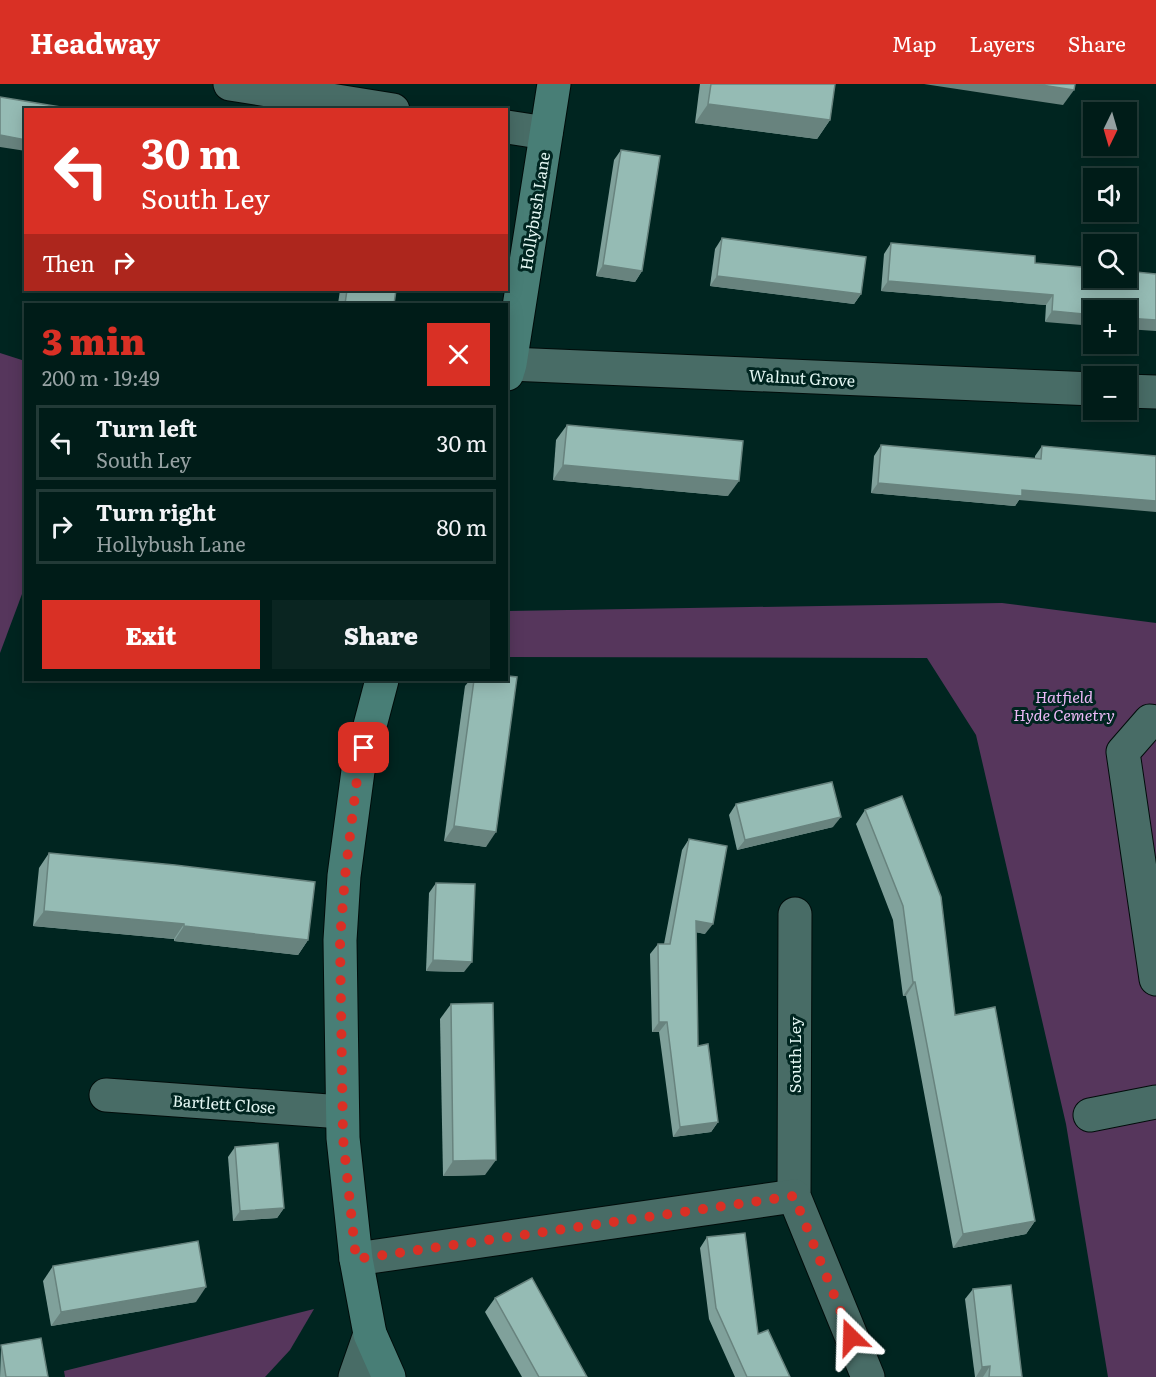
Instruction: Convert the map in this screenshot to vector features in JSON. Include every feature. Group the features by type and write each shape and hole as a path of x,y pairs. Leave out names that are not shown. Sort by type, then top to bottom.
{"street":[{"path":"230,84 380,108"},
{"name":"Hollybush Lane","path":"509,369 554,84"},
{"path":"508,127 546,133"},
{"name":"Walnut Grove","path":"509,369 1083,389"},
{"path":"1137,391 1156,392"},
{"path":"382,681 358,771 345,876 340,940 343,1138 356,1259 370,1334 389,1377"},
{"path":"1156,722 1150,721 1123,752 1156,979"},
{"name":"South Ley","path":"795,914 794,1196 868,1377"},
{"name":"Bartlett Close","path":"106,1095 342,1112"},
{"path":"1090,1115 1156,1102"},
{"path":"356,1259 794,1196"},
{"path":"355,1377 370,1334"}],"green space":[{"path":"0,353 24,361 24,589 0,653"},
{"name":"Hatfield Hyde Cemetry","path":"1002,603 1156,623 1156,1377 1108,1377 1066,1124 976,735 927,658 508,657 508,611"},
{"path":"314,1309 290,1350 265,1377 65,1377 64,1371"}],"building":[{"path":"711,84 835,84 830,120 708,104"},
{"path":"1035,84 1075,84 1074,90"},
{"path":"0,97 60,107 24,108 24,140 0,135"},
{"path":"621,150 660,156 642,271 603,265"},
{"path":"722,238 866,257 861,294 717,276"},
{"path":"891,243 1035,256 1035,263 1083,267 1083,288 1137,288 1137,272 1156,274 1156,320 1137,319 1137,300 1083,300 1083,314 1052,311 1053,295 888,281"},
{"path":"347,291 396,291 394,303 345,303"},
{"path":"567,425 743,441 739,481 563,465"},
{"path":"881,445 1041,459 1042,446 1156,456 1156,501 1022,490 1022,496 878,483"},
{"path":"508,676 517,677 496,832 454,826 474,681 508,681"},
{"path":"832,782 841,817 745,840 736,804"},
{"path":"902,796 941,897 955,1015 995,1007 1035,1221 963,1234 915,982 913,982 903,906 865,810"},
{"path":"689,839 727,846 713,924 696,921 698,1046 708,1044 718,1122 680,1127 667,1022 659,1022 658,944 670,944"},
{"path":"49,853 315,882 308,940 184,926 184,924 44,911"},
{"path":"436,883 475,884 472,962 433,960"},
{"path":"493,1003 496,1160 453,1161 451,1004"},
{"path":"278,1143 284,1208 240,1211 235,1147"},
{"path":"745,1233 758,1334 768,1330 790,1377 747,1377 716,1308 707,1237"},
{"path":"198,1241 206,1287 61,1312 53,1266"},
{"path":"532,1278 587,1377 539,1377 495,1298"},
{"path":"1011,1285 1022,1377 989,1377 990,1366 982,1367 973,1289"},
{"path":"41,1338 48,1377 6,1377 1,1345"}],"route":[{"path":"364,748 358,771 345,876 340,940 343,1138 356,1259 794,1196 851,1337"}]}
